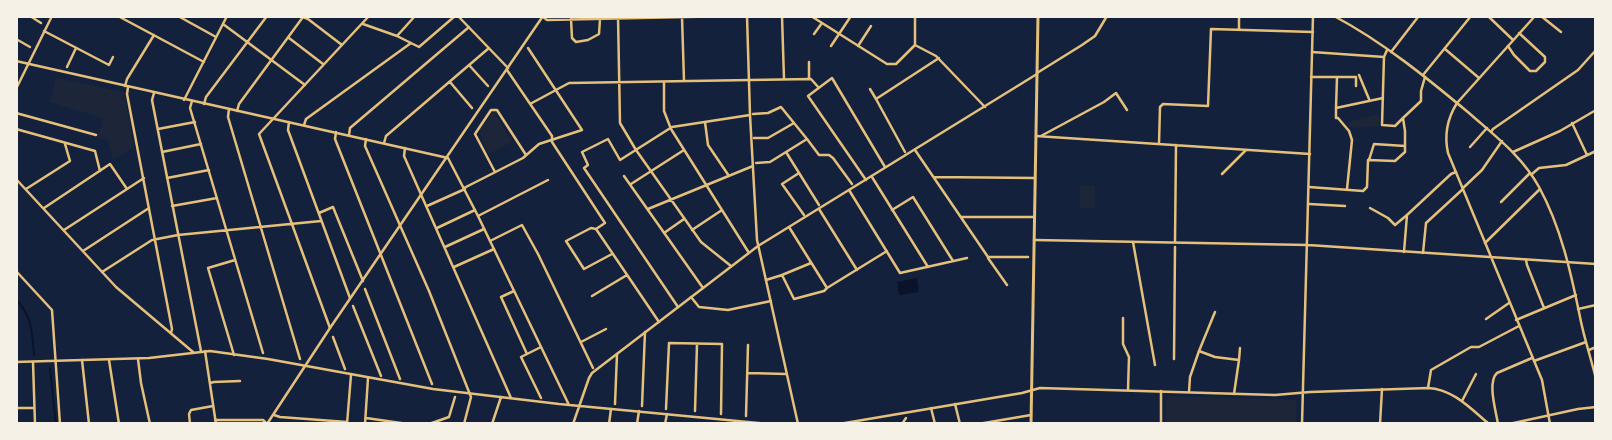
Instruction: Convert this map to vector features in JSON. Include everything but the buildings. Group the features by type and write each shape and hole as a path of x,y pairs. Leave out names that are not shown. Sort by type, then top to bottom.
{"main road":[{"path":"1031,424 1034,217 1038,136 1038,16"}],"street":[{"path":"30,16 41,23"},
{"path":"16,89 52,16"},
{"path":"118,16 126,18 204,62"},
{"path":"178,16 216,37"},
{"path":"184,100 227,16"},
{"path":"204,104 206,97 267,16"},
{"path":"330,328 259,134 369,16"},
{"path":"397,36 415,16"},
{"path":"362,24 397,36 420,47 456,16 469,27 508,69 552,136 552,140 572,174 605,223 596,229 591,228 566,242 584,269 612,254"},
{"path":"216,420 263,420 267,424 330,328 448,158 543,16 547,20 733,16"},
{"path":"747,16 748,80 758,246 798,424"},
{"path":"782,16 784,79"},
{"path":"811,16 887,64 896,64 915,45 915,16"},
{"path":"831,46 851,16"},
{"path":"573,424 590,375 731,266 758,246 819,207 872,177 1082,46 1095,36 1107,16"},
{"path":"1239,16 1239,30"},
{"path":"1302,424 1313,16"},
{"path":"1334,16 1424,76 1502,141 1531,174 1548,207 1568,263 1596,379"},
{"path":"1418,17 1384,56 1382,125 1396,126 1420,101 1424,76 1471,16"},
{"path":"1488,16 1513,40"},
{"path":"1535,16 1457,103 1449,118 1446,135 1448,153 1542,380 1550,424"},
{"path":"1541,16 1561,32"},
{"path":"238,111 239,104 302,17 342,45"},
{"path":"618,17 620,123 636,150 701,242 731,266"},
{"path":"682,17 684,81"},
{"path":"572,19 572,38 574,41 579,42 599,34 600,19"},
{"path":"814,34 822,23"},
{"path":"223,24 305,85"},
{"path":"858,46 871,26"},
{"path":"349,135 350,128 469,27"},
{"path":"1159,144 1160,107 1163,104 1208,106 1211,29 1313,32"},
{"path":"44,31 109,65 113,57"},
{"path":"1508,46 1530,71 1536,71 1545,62 1545,57 1519,33"},
{"path":"154,35 127,79 127,94 172,329 171,333"},
{"path":"288,38 324,64"},
{"path":"16,39 30,47"},
{"path":"304,125 306,119 411,43"},
{"path":"915,45 928,50 939,58 985,107"},
{"path":"67,67 76,48"},
{"path":"384,143 386,136 489,48"},
{"path":"426,206 526,155 539,144 582,130 528,48"},
{"path":"1445,49 1479,78"},
{"path":"1492,132 1493,129 1578,70 1594,55 1596,50"},
{"path":"1312,52 1384,56"},
{"path":"876,99 939,58"},
{"path":"16,61 448,158 569,405"},
{"path":"809,62 810,79"},
{"path":"469,65 488,86"},
{"path":"1359,75 1370,99"},
{"path":"1311,77 1356,77 1356,86"},
{"path":"1337,77 1336,118 1349,131 1352,140 1347,189"},
{"path":"866,180 808,96 832,78 885,168"},
{"path":"530,104 569,84 811,79 819,88"},
{"path":"450,82 472,108"},
{"path":"664,82 664,111 671,129 749,253"},
{"path":"870,89 905,152"},
{"path":"154,93 152,100 201,351"},
{"path":"1038,136 1104,102 1116,93 1128,110"},
{"path":"1336,108 1370,99 1383,98"},
{"path":"192,101 190,108 263,354"},
{"path":"678,307 584,168 588,165 582,152 608,138 620,160 671,129 768,113 780,107 819,155 829,155 833,158 852,184"},
{"path":"230,110 228,117 300,359"},
{"path":"495,172 475,134 491,110 497,110 526,155"},
{"path":"1513,152 1560,131 1596,110"},
{"path":"16,113 96,135"},
{"path":"1369,160 1395,161 1404,152 1405,131 1403,118"},
{"path":"158,129 195,122"},
{"path":"289,122 288,130 350,300"},
{"path":"705,122 708,146 729,176"},
{"path":"754,138 768,138 794,123"},
{"path":"1572,123 1587,155"},
{"path":"1470,146 1487,128"},
{"path":"16,129 95,151 100,171"},
{"path":"336,132 335,139 432,384"},
{"path":"1038,136 1310,154"},
{"path":"366,139 365,146 470,393 471,399 464,424"},
{"path":"756,163 770,162 807,140"},
{"path":"1423,253 1426,223 1482,170 1502,141"},
{"path":"26,189 70,161 65,143"},
{"path":"162,152 201,144"},
{"path":"1309,187 1363,191 1367,187 1368,160 1374,144 1405,146"},
{"path":"1174,242 1176,145"},
{"path":"405,148 404,156 510,398"},
{"path":"631,184 685,150"},
{"path":"915,150 1007,286"},
{"path":"1222,174 1246,150"},
{"path":"1502,202 1539,168 1566,165 1596,151"},
{"path":"786,152 857,270"},
{"path":"44,208 110,164 127,189"},
{"path":"648,209 753,166"},
{"path":"167,178 209,170"},
{"path":"1370,208 1395,224 1451,174 1456,172"},
{"path":"799,173 782,184 804,214"},
{"path":"624,176 703,288"},
{"path":"872,177 928,266"},
{"path":"934,177 1035,178"},
{"path":"64,230 144,178"},
{"path":"16,179 120,291 193,352"},
{"path":"478,216 548,180"},
{"path":"1485,243 1540,189"},
{"path":"849,190 900,273 967,258"},
{"path":"892,210 913,197 952,261"},
{"path":"172,206 217,198"},
{"path":"1309,204 1344,206"},
{"path":"319,213 333,207 363,281"},
{"path":"83,251 149,208"},
{"path":"436,228 475,210"},
{"path":"692,230 722,210"},
{"path":"1404,252 1407,215"},
{"path":"961,217 1034,217"},
{"path":"664,233 684,219"},
{"path":"102,272 155,239 321,221"},
{"path":"490,241 522,225 593,368"},
{"path":"789,227 827,288"},
{"path":"445,247 484,229"},
{"path":"596,229 659,322"},
{"path":"1034,240 1308,245 1596,264"},
{"path":"1133,242 1154,365"},
{"path":"1174,359 1175,247"},
{"path":"454,268 494,249"},
{"path":"782,275 794,300 824,291 887,251"},
{"path":"988,257 1028,257"},
{"path":"234,355 208,268 235,260"},
{"path":"1526,260 1544,308"},
{"path":"766,280 811,263"},
{"path":"16,271 52,310 54,362 60,424"},
{"path":"592,296 627,275"},
{"path":"365,289 400,379"},
{"path":"514,291 501,297 527,354"},
{"path":"1516,320 1576,295"},
{"path":"691,297 698,308 728,310 770,301"},
{"path":"1486,319 1509,303"},
{"path":"1578,309 1596,305"},
{"path":"353,306 381,376"},
{"path":"1189,392 1190,377 1215,312"},
{"path":"1123,318 1123,344 1129,357 1128,390"},
{"path":"1428,388 1432,370 1471,348 1479,347 1519,326"},
{"path":"580,342 606,329"},
{"path":"642,406 645,332"},
{"path":"332,337 345,369"},
{"path":"1498,424 1492,384 1494,376 1586,342"},
{"path":"666,408 669,343 722,344 721,414"},
{"path":"695,412 697,344"},
{"path":"746,416 748,345"},
{"path":"541,347 521,357 541,398"},
{"path":"1589,350 1596,347"},
{"path":"1234,394 1240,348"},
{"path":"205,351 216,424"},
{"path":"16,362 138,359 205,351 305,366 433,389 569,405 769,424"},
{"path":"1199,351 1215,357 1239,360"},
{"path":"615,404 617,354"},
{"path":"138,359 150,424"},
{"path":"82,360 89,424"},
{"path":"110,360 119,424"},
{"path":"33,362 35,424"},
{"path":"747,373 786,374"},
{"path":"1462,401 1476,374"},
{"path":"274,415 320,422 347,423 351,375"},
{"path":"365,424 368,378"},
{"path":"210,383 240,381"},
{"path":"839,424 1040,388 1275,395 1434,388 1453,394 1489,424"},
{"path":"1380,424 1382,389"},
{"path":"1161,391 1161,424"},
{"path":"429,424 449,417 456,397"},
{"path":"492,424 501,397"},
{"path":"956,404 960,424"},
{"path":"190,424 189,414 191,410 213,406"},
{"path":"1509,424 1596,407"},
{"path":"16,408 34,408"},
{"path":"931,408 935,424"},
{"path":"609,424 611,409"},
{"path":"637,424 639,411"},
{"path":"664,424 667,414"},
{"path":"978,424 1031,414"},
{"path":"290,418 290,424"},
{"path":"366,418 406,424"},
{"path":"902,424 906,418"},
{"path":"1481,424 1483,418"},
{"path":"719,419 719,424"}],"shaded area":[{"path":"56,78 124,92 134,147 113,160 108,140 98,138 103,118 50,102"},
{"path":"494,112 512,142 489,154 479,131"},
{"path":"1379,114 1379,126 1349,128 1347,122"},
{"path":"1080,186 1095,186 1095,208 1080,208"},
{"path":"917,278 919,292 899,295 897,282"},
{"path":"1168,396 1296,400 1296,424 1166,424 1166,399"}],"waterway":[{"path":"16,299 28,318 32,331 34,355"},
{"path":"50,368 56,424"}]}
